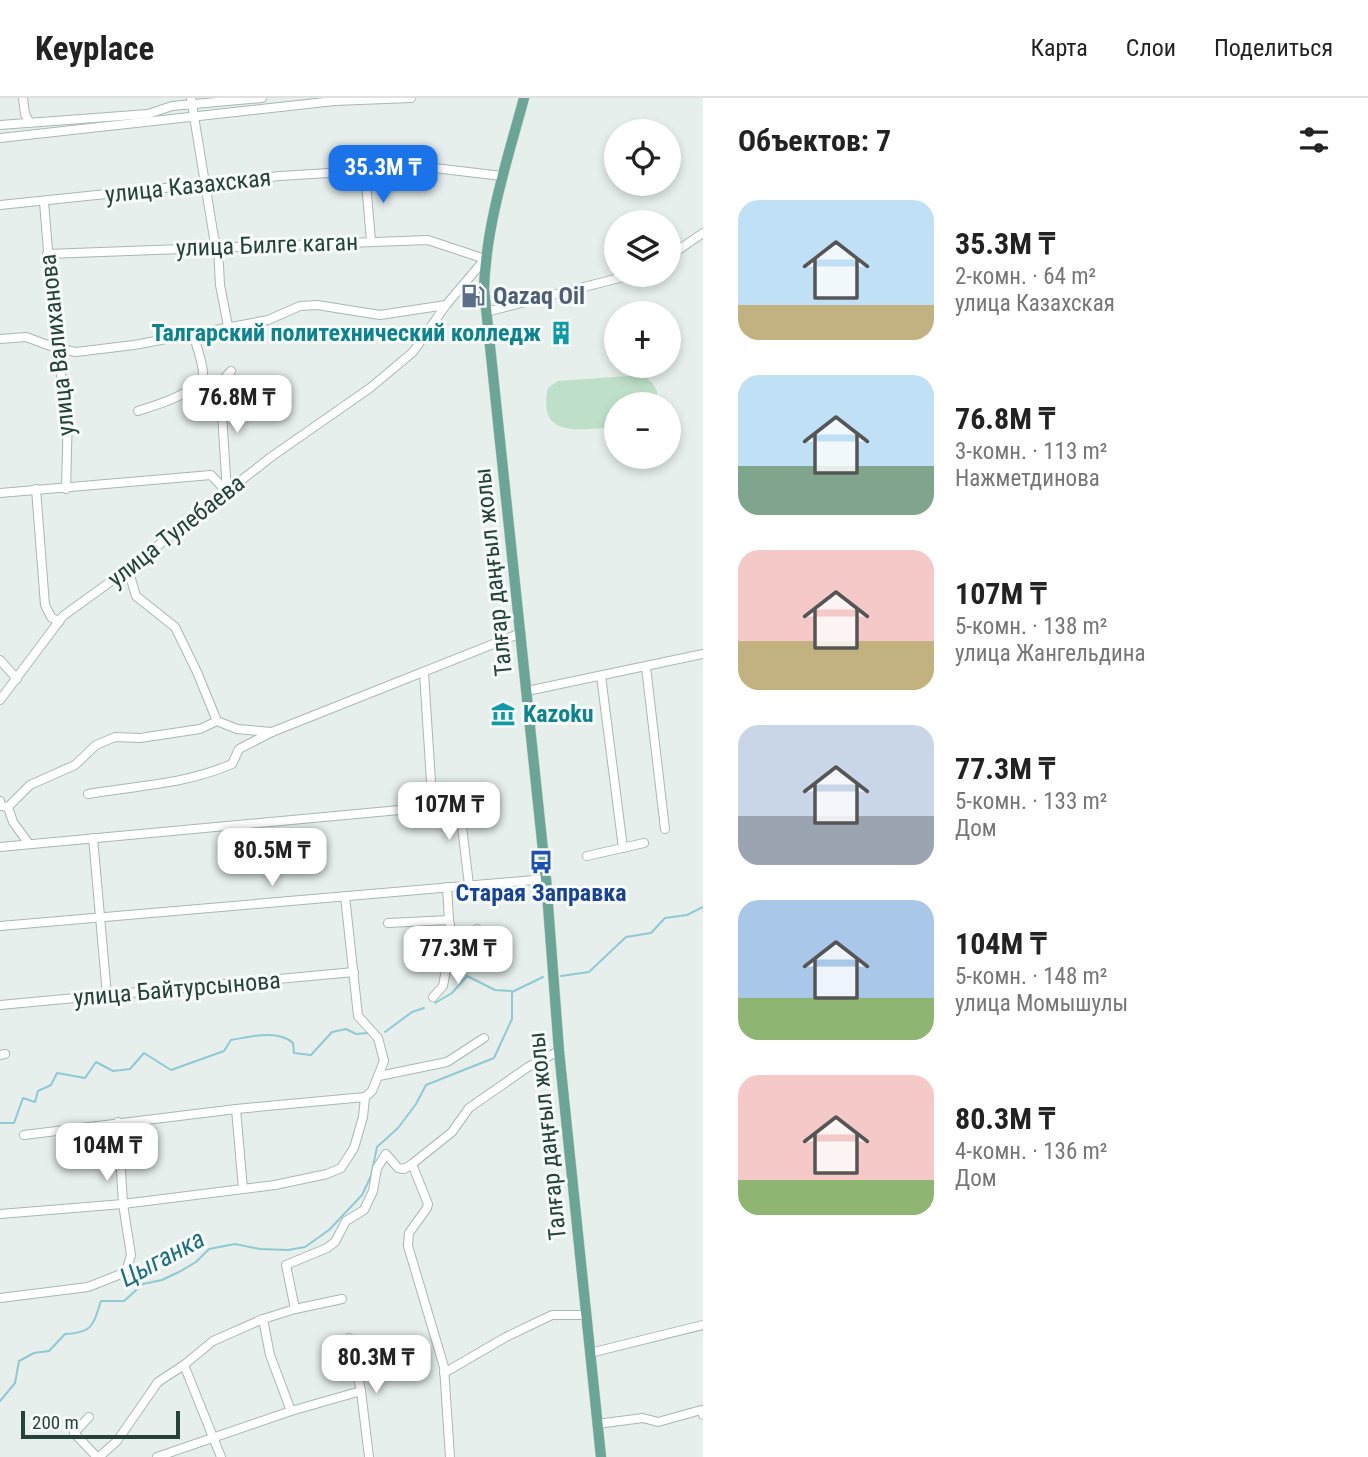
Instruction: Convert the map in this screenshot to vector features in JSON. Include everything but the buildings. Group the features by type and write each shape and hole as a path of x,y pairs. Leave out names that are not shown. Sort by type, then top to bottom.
{"main road":[{"name":"Талғар даңғыл жолы","path":"524,98 502,176 485,258 486,312 527,691 559,1051 601,1457"}],"street":[{"path":"23,98 25,114 30,123"},
{"path":"0,125 148,114 162,108 192,102 262,98"},
{"path":"0,138 334,101 411,98"},
{"path":"192,102 204,183 214,238 218,246 220,285 228,326"},
{"path":"45,134 46,122"},
{"name":"улица Казахская","path":"0,205 204,183 426,167 502,176"},
{"path":"365,171 371,241"},
{"name":"улица Валиханова","path":"44,202 56,348 68,412 66,489"},
{"path":"681,248 703,233"},
{"name":"улица Билге каган","path":"47,254 428,240 485,258"},
{"name":"улица Тулебаева","path":"0,700 63,616 281,450 370,388 412,352 485,258"},
{"path":"486,312 604,282"},
{"path":"0,339 26,337 76,352 134,345 268,320 293,309 309,306 380,315 446,305"},
{"path":"138,411 175,398 200,382 203,374 193,333"},
{"path":"227,492 220,383 231,372"},
{"path":"0,493 211,475 227,492"},
{"path":"36,489 46,605 51,617 59,622"},
{"path":"128,569 136,596 175,628 197,671 217,721 237,729 272,732"},
{"path":"88,794 180,782 213,772 232,764 239,749 272,732 520,633"},
{"path":"527,691 703,654"},
{"path":"0,660 16,679"},
{"path":"646,667 665,829"},
{"path":"421,808 429,804 432,797 424,673"},
{"path":"601,676 623,848"},
{"path":"8,807 30,785 75,765 96,745 116,737 140,738 201,729 217,721"},
{"path":"0,801 1,806 8,807"},
{"path":"8,807 13,822 29,844"},
{"path":"0,847 421,808 458,808 469,885"},
{"path":"93,838 107,995"},
{"path":"587,856 644,843"},
{"path":"0,926 545,878"},
{"path":"433,997 444,982 448,959 451,930 447,887"},
{"path":"24,1135 236,1108 365,1097 372,1091 384,1061 378,1038 358,1016 345,896"},
{"path":"388,923 449,920"},
{"path":"448,959 477,952 477,929"},
{"name":"улица Байтурсынова","path":"0,1005 354,972"},
{"path":"379,1076 447,1062 484,1038"},
{"path":"295,1309 286,1265 327,1248 335,1242 346,1222 364,1210 373,1191 377,1168 386,1154 398,1168 404,1169 452,1132 469,1108 528,1067 559,1051"},
{"path":"0,1214 123,1204 243,1189 300,1181 341,1168 358,1135 365,1097"},
{"path":"236,1108 243,1189"},
{"path":"0,1298 88,1287 127,1272 130,1265 129,1239 123,1204 118,1122"},
{"path":"412,1164 428,1204 409,1233 409,1254 444,1373 450,1457"},
{"path":"89,1417 74,1433 98,1457 117,1441 158,1381 184,1365 213,1341 263,1319 342,1299"},
{"path":"444,1373 506,1337 552,1315 586,1315"},
{"path":"263,1319 271,1355 291,1411"},
{"path":"590,1353 703,1325"},
{"path":"349,1338 361,1391 369,1457"},
{"path":"184,1365 221,1457"},
{"path":"157,1457 291,1411 361,1391"},
{"path":"597,1424 643,1418 658,1422 701,1410 703,1415"}],"green space":[{"path":"646,378 655,386 656,392 604,392 604,428 565,428 555,424 546,405 548,388 558,381"}],"waterway":[{"name":"Цыганка","path":"561,976 589,972 626,937 651,933 665,918 687,915 703,907"},
{"path":"435,1003 452,993 467,976 495,990 511,991"},
{"name":"Цыганка","path":"0,1401 15,1383 19,1361 34,1353 49,1351 65,1334 87,1329 93,1322 101,1301 124,1301 143,1284 162,1280 179,1272 196,1262 209,1249 235,1244 260,1249 288,1250 305,1247 329,1230 362,1195 371,1176 377,1147 398,1128 426,1085 494,1058 512,1019 512,992 543,977"},
{"path":"385,1032 412,1012 424,1008"},
{"path":"0,1123 14,1123 23,1098 35,1102 38,1091 51,1085 57,1073 85,1078 96,1062 113,1071 130,1069 144,1053 171,1070 224,1051 231,1040 263,1035 280,1036 293,1043 294,1053 311,1055 332,1032 346,1029 356,1034 368,1033"}],"place":[{"name":"Qazaq Oil","path":"473,296"},
{"name":"Талгарский политехнический колледж","path":"561,333"},
{"name":"Kazoku","path":"503,714"},
{"name":"Старая Заправка","path":"541,862"}]}
